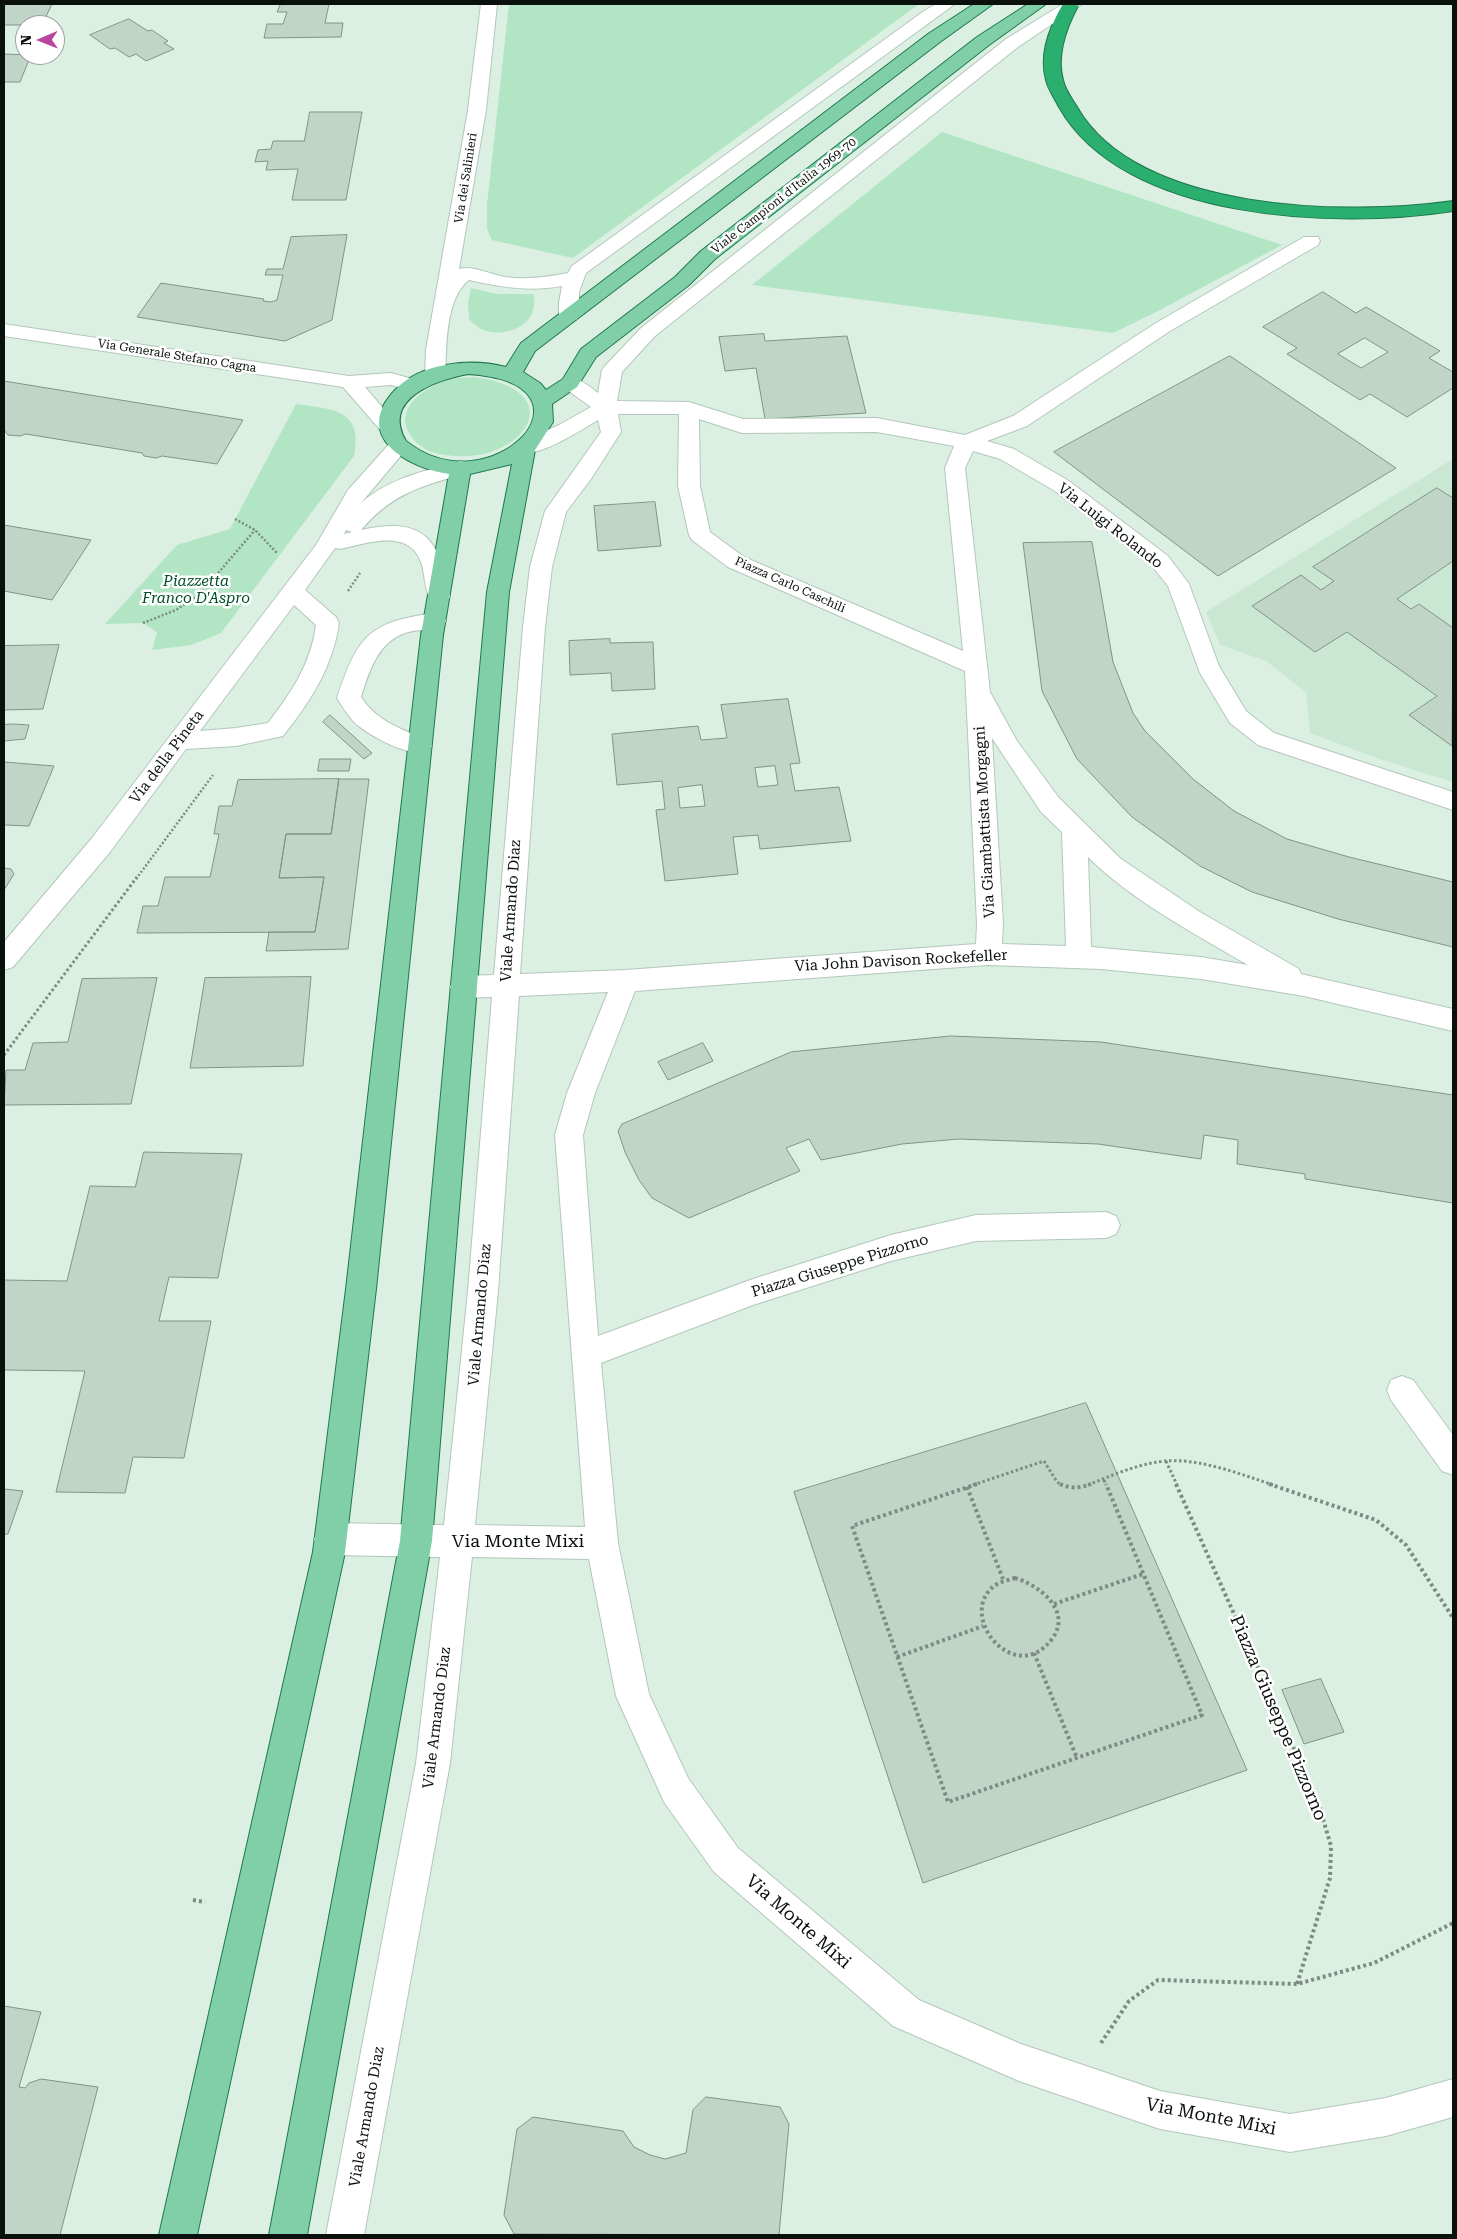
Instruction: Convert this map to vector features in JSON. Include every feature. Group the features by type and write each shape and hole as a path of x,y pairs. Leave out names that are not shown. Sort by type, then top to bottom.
{"highway":[{"path":"1071,5 1054,44 1054,80 1071,114 1099,144 1147,176 1192,191 1281,210 1400,212 1453,206"}],"main road":[{"path":"511,375 528,347 934,38 985,4"},
{"name":"Viale Campioni d'Italia 1969-70","path":"542,402 570,383 588,354 682,281 708,255 983,42 1038,4"},
{"path":"468,368 490,369 511,375 533,388 542,402 545,417 539,433 525,448 504,460 461,468 436,465 420,460 395,437 392,409 412,385 435,375 468,368"},
{"path":"288,2235 416,1541 498,592 525,448"},
{"path":"178,2235 254,1897 330,1539 361,1289 435,621 461,468"}],"street":[{"name":"Via dei Salinieri","path":"435,375 436,350 477,110 489,4"},
{"path":"569,316 567,301 574,278 579,270 859,68 930,14 947,4"},
{"path":"606,407 612,370 648,332 1005,49 1071,5"},
{"path":"966,442 1020,421 1163,327 1311,241"},
{"path":"445,300 455,281 466,273 506,283 546,283 574,278"},
{"name":"Via Generale Stefano Cagna","path":"4,330 349,382 391,379 412,385"},
{"path":"349,382 395,437"},
{"path":"570,383 606,407"},
{"path":"525,448 566,430 606,407"},
{"name":"Via Luigi Rolando","path":"606,407 689,408 742,426 878,425 966,442 1007,454 1054,482 1160,561 1178,584 1208,667 1238,717 1266,739 1453,801"},
{"name":"Viale Armando Diaz","path":"345,2235 433,1764 458,1542 483,1291 505,986 534,627 541,567 556,511 584,474 611,432 606,407"},
{"name":"Piazza Carlo Caschili","path":"689,408 690,486 700,535 736,562 976,678"},
{"name":"Via della Pineta","path":"332,545 355,495 395,437"},
{"name":"Via Giambattista Morgagni","path":"966,442 955,468 976,678 990,924 988,954"},
{"name":"Via della Pineta","path":"4,960 101,845 291,590 367,507 386,493 461,468"},
{"path":"332,545 378,534 402,533 415,539 427,551 439,597"},
{"path":"178,741 236,737 275,730 293,706 310,680 326,644 328,623 291,590"},
{"path":"420,746 379,728 358,714 349,698 362,659 378,640 396,628 435,621"},
{"name":"Via Giambattista Morgagni","path":"976,678 1009,747 1050,805 1112,866 1191,919 1304,985"},
{"path":"1074,828 1079,957"},
{"name":"Via John Davison Rockefeller","path":"463,987 626,981 988,954 1079,957 1202,968 1304,985 1453,1020"},
{"path":"602,1543 584,1355 569,1134 581,1093 626,981"},
{"name":"Piazza Giuseppe Pizzorno","path":"584,1355 753,1292 891,1248 976,1228 1106,1224"},
{"path":"1402,1390 1453,1460"},
{"name":"Via Monte Mixi","path":"330,1539 602,1543 633,1696 676,1790 726,1860 906,2013 1019,2062 1160,2110 1290,2133 1386,2117 1453,2098"}],"path":[{"path":"235,519 255,530 280,555"},
{"path":"144,623 176,610 201,593 255,530"},
{"path":"4,1055 150,861"},
{"path":"1104,1480 1202,1715 948,1802 852,1526 1044,1460 1057,1482 1068,1488 1083,1488 1129,1468 1166,1461 1220,1467 1376,1520 1406,1545 1453,1618"},
{"name":"Piazza Giuseppe Pizzorno","path":"1166,1461 1318,1802 1331,1846 1330,1878 1297,1984"},
{"path":"967,1487 1003,1579"},
{"path":"1054,1604 1143,1574"},
{"path":"1003,1579 1027,1580 1048,1593 1054,1604 1057,1617 1056,1630 1050,1642 1034,1653 1016,1655 1004,1651 993,1643 984,1626 981,1618 985,1594 1003,1579"},
{"path":"897,1657 984,1626"},
{"path":"1034,1653 1077,1758"},
{"path":"1076,2081 1129,2001 1158,1980 1297,1984 1374,1963 1453,1923"}],"shaded area":[{"path":"1453,459 1453,782 1382,760 1310,733 1306,692 1266,661 1220,645 1206,612"}],"green space":[{"path":"509,4 919,4 573,258 492,240 487,229 487,205"},
{"path":"942,132 1282,245 1113,333 752,285"},
{"path":"471,288 497,294 534,294 533,311 523,324 510,331 495,332 481,329 469,319 468,303"},
{"path":"475,377 507,386 525,398 530,414 524,429 510,443 489,453 462,456 432,452 419,445 409,433 406,423 406,414 410,405 424,391 433,386 455,378"},
{"name":"Piazzetta Franco D'Aspro","path":"296,404 333,410 350,420 356,440 354,456 221,633 191,645 152,650 157,632 143,623 105,624 177,545 230,529"}],"building":[{"path":"4,4 52,4 47,15 15,15 15,25 4,25"},
{"path":"329,4 325,23 343,23 341,37 264,38 267,24 283,24 287,12 277,12 280,5"},
{"path":"129,19 148,31 152,30 168,41 164,43 174,49 146,61 136,54 129,57 115,48 110,49 90,35"},
{"path":"4,54 15,54 15,65 27,65 20,82 4,82"},
{"path":"310,112 362,112 346,200 292,200 298,169 266,170 268,161 255,162 258,150 271,149 273,141 304,141"},
{"path":"347,235 332,320 285,341 137,317 161,283 264,299 263,301 271,302 277,300 283,275 265,275 267,269 283,269 291,237"},
{"path":"1323,292 1356,313 1366,307 1440,351 1429,358 1453,372 1453,388 1407,417 1370,394 1360,400 1287,354 1297,348 1263,327","holes":["1365,338 1388,352 1361,368 1338,354"]},
{"path":"764,334 765,341 847,336 866,413 765,419 756,368 725,371 719,337"},
{"path":"1230,356 1396,468 1218,576 1054,452"},
{"path":"4,381 243,420 217,464 162,456 156,458 144,456 142,453 26,434 20,436 8,435 4,430"},
{"path":"1437,488 1453,498 1453,561 1397,599 1411,609 1419,604 1453,628 1452,746 1409,715 1437,696 1347,632 1315,652 1252,606 1301,575 1321,590 1334,581 1313,567"},
{"path":"655,502 661,546 598,551 594,506"},
{"path":"4,525 91,540 52,600 4,591"},
{"path":"1092,542 1113,662 1133,713 1145,731 1193,779 1234,811 1287,839 1349,857 1453,882 1453,947 1338,919 1252,892 1200,866 1132,817 1077,759 1042,691 1023,543"},
{"path":"610,639 610,643 653,642 655,689 612,691 611,673 570,675 569,641"},
{"path":"59,645 43,709 4,710 4,646"},
{"path":"788,699 800,763 790,764 795,791 839,787 851,841 760,849 758,835 733,837 738,874 665,881 656,810 665,809 662,781 617,785 612,734 698,726 701,740 727,738 721,705","holes":["775,766 778,785 758,787 755,768","702,785 705,806 680,808 678,788"]},
{"path":"330,715 372,753 364,759 323,722"},
{"path":"4,725 29,725 25,739 4,741"},
{"path":"320,759 351,759 349,771 318,771"},
{"path":"4,762 54,766 29,826 4,825"},
{"path":"339,779 369,779 348,949 266,951 269,932 315,932 324,877 279,878 286,834 331,834"},
{"path":"339,779 331,834 286,834 279,878 324,877 315,932 137,933 143,906 158,906 165,877 210,877 219,834 214,834 219,806 232,806 238,780"},
{"path":"4,868 11,869 14,874 4,890"},
{"path":"311,977 303,1066 190,1068 205,978"},
{"path":"157,978 131,1104 4,1105 6,1070 25,1070 33,1043 68,1042 82,979"},
{"path":"951,1036 1101,1042 1453,1095 1453,1203 1305,1179 1305,1174 1237,1164 1238,1140 1204,1135 1201,1159 1098,1144 959,1139 902,1144 821,1160 809,1139 786,1148 800,1171 689,1218 652,1198 639,1180 625,1152 618,1131 622,1124 791,1052"},
{"path":"703,1043 713,1061 668,1080 658,1062"},
{"path":"144,1152 242,1154 218,1278 169,1277 159,1321 211,1321 184,1458 133,1457 125,1493 56,1492 85,1371 4,1370 4,1280 67,1281 90,1186 135,1187"},
{"path":"1086,1403 1247,1770 923,1883 794,1492"},
{"path":"4,1489 23,1491 8,1534 4,1534"},
{"path":"1321,1679 1344,1732 1304,1744 1282,1690"},
{"path":"4,2006 41,2012 19,2087 25,2088 29,2083 41,2079 98,2087 60,2235 4,2235"},
{"path":"706,2097 780,2107 789,2124 779,2235 514,2234 504,2215 517,2129 533,2117 623,2131 634,2147 650,2155 665,2159 686,2153 693,2110"}]}
